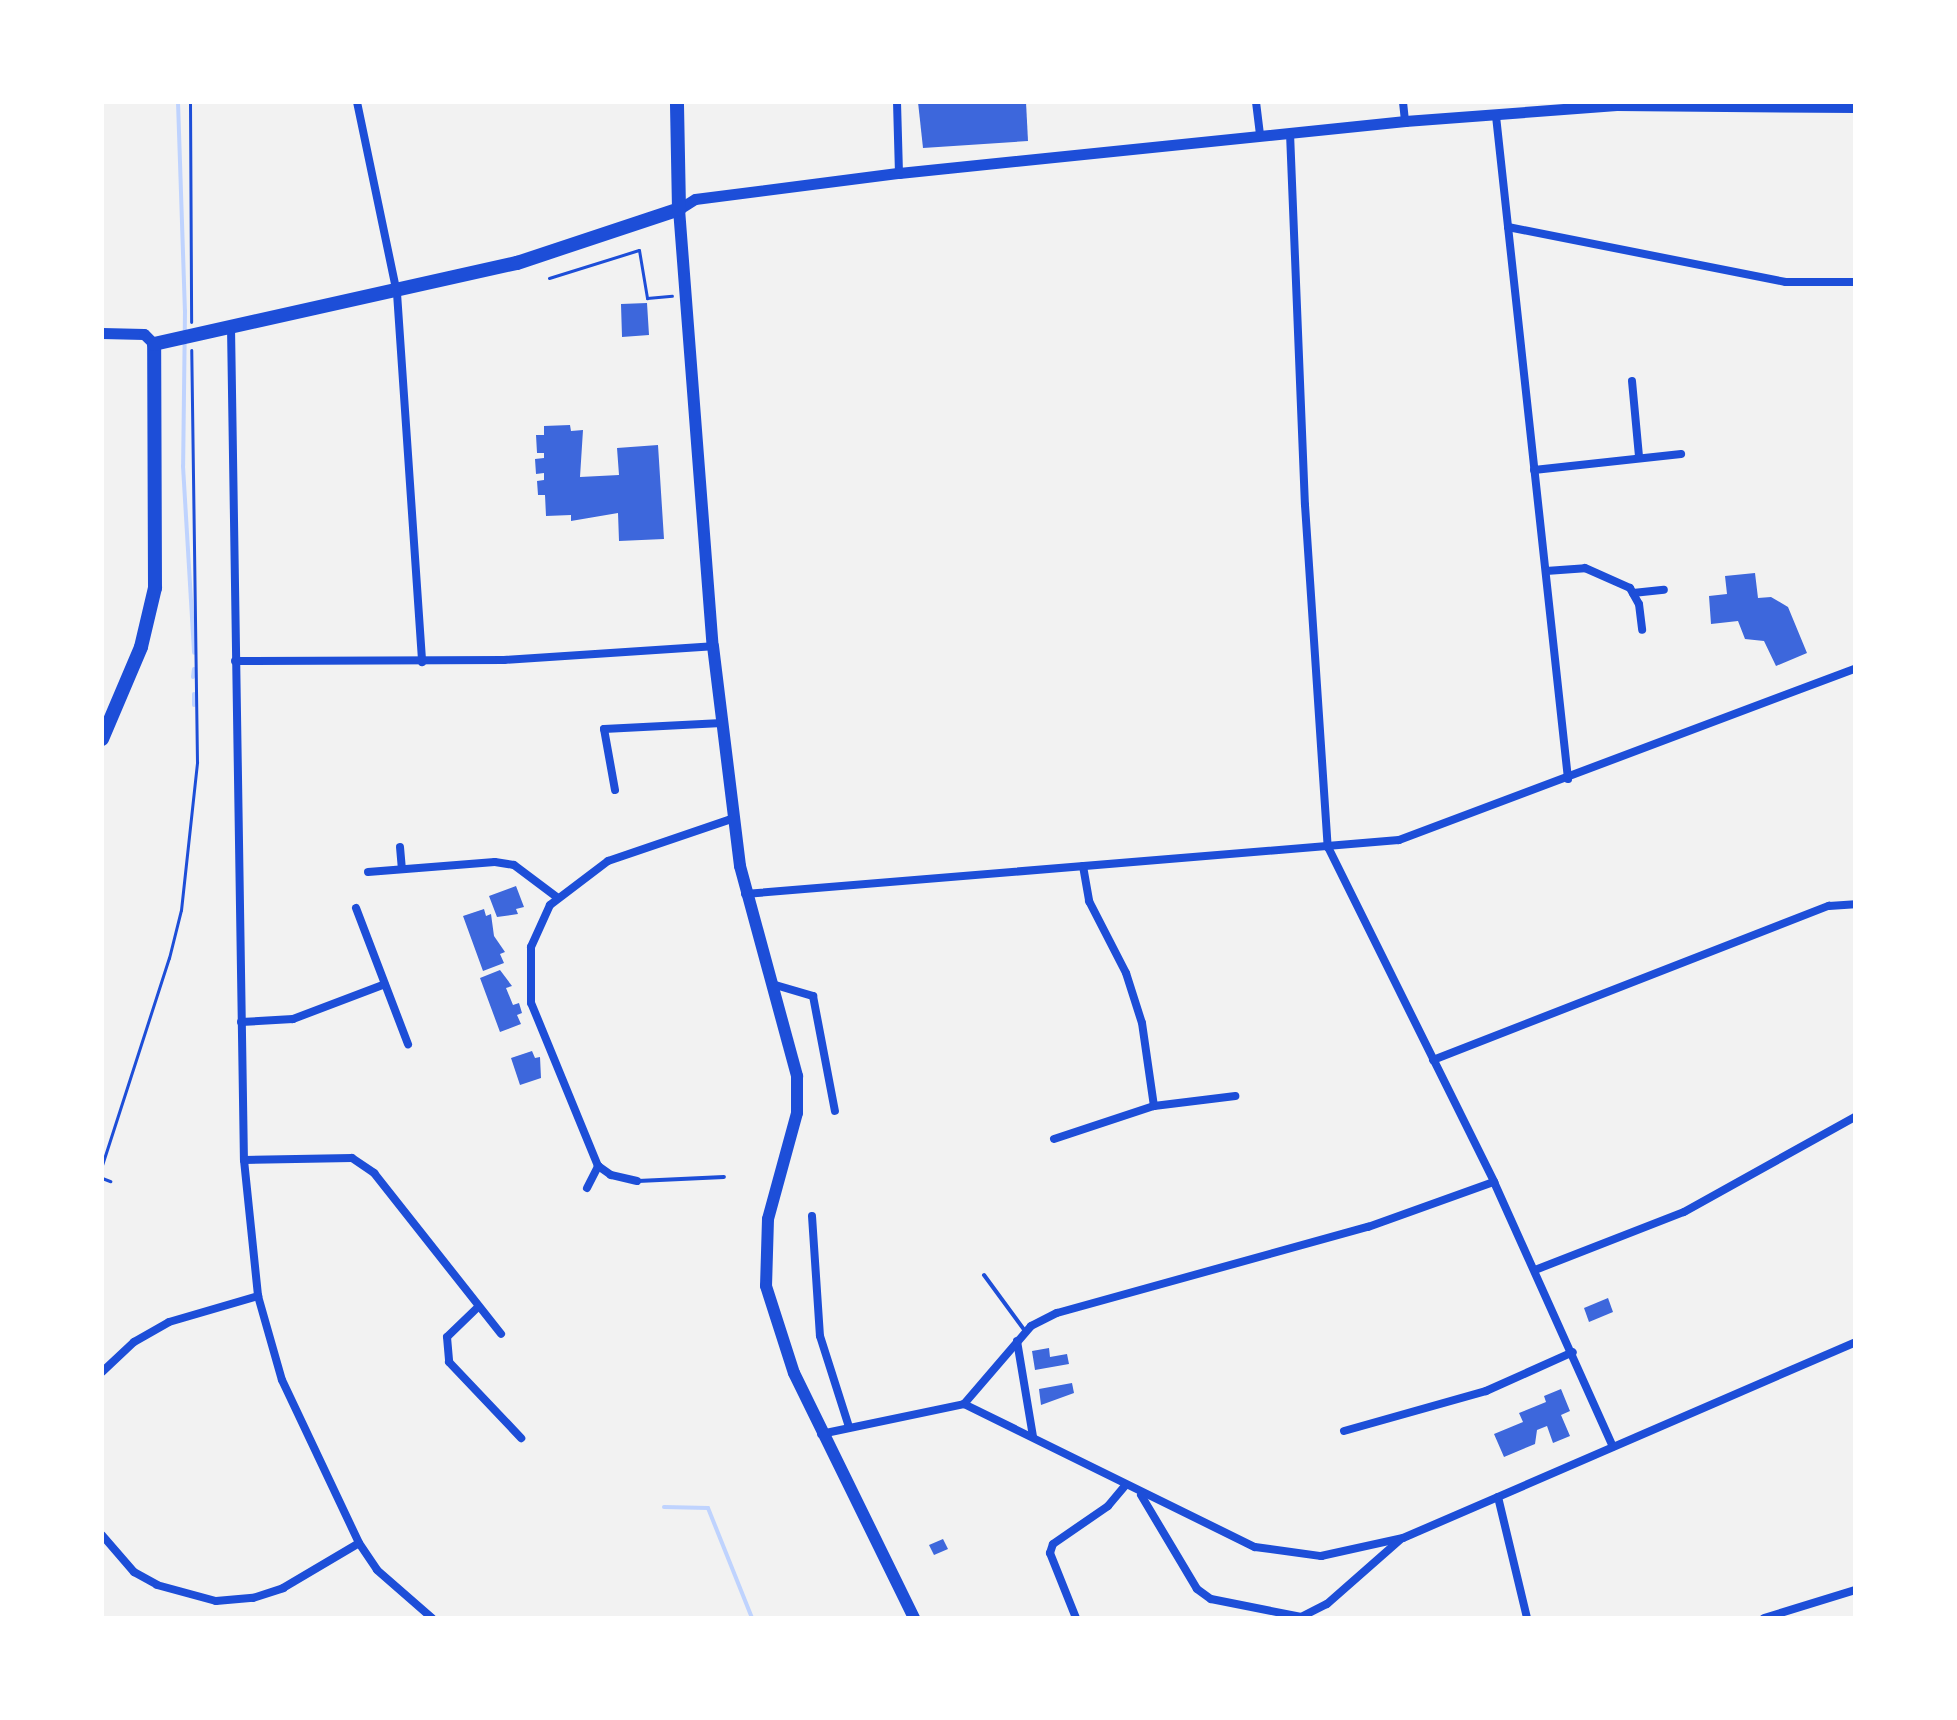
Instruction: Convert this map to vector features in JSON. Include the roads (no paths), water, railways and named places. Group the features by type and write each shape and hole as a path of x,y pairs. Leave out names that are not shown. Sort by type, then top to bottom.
{"main road":[{"path":"677,102 679,209 713,646 722,723 744,895 795,1062 797,1113 768,1219 766,1286 774,1320 821,1434 914,1618"},
{"path":"102,739 141,647 155,588 154,344 170,338 397,293 517,263 679,209"}],"street":[{"path":"357,102 397,293 422,662"},
{"path":"897,102 899,173"},
{"path":"1256,102 1260,135"},
{"path":"1403,102 1405,121"},
{"path":"679,209 695,199 899,173 1405,121 1616,105 1855,107"},
{"path":"1496,116 1568,779"},
{"path":"1290,133 1305,505 1328,847 1494,1182 1573,1352 1613,1447"},
{"path":"1508,227 1786,282 1855,282"},
{"path":"224,328 235,661 244,1160 258,1296 282,1380 359,1543 377,1570 432,1618"},
{"path":"102,333 144,334 154,344"},
{"path":"1632,381 1639,457"},
{"path":"1534,470 1681,454"},
{"path":"1546,571 1595,570 1633,593 1664,590"},
{"path":"1633,593 1642,630"},
{"path":"235,661 422,662 595,657 713,646"},
{"path":"744,895 1328,847 1413,836 1855,669"},
{"path":"615,790 604,729 722,723"},
{"path":"637,1181 611,1175 598,1166 531,1003 531,947 542,919 558,898 608,861 734,818"},
{"path":"400,847 402,869"},
{"path":"368,872 514,865 558,898"},
{"path":"1083,866 1089,901 1126,973 1142,1023 1154,1106"},
{"path":"1433,1060 1829,906 1855,904"},
{"path":"356,908 408,1044"},
{"path":"241,1022 293,1019 385,984"},
{"path":"772,984 813,996 835,1111"},
{"path":"1054,1139 1154,1106 1235,1096"},
{"path":"1535,1270 1684,1212 1855,1117"},
{"path":"244,1160 352,1158 374,1173 501,1334"},
{"path":"587,1188 598,1166"},
{"path":"964,1404 1026,1331 1057,1313 1368,1227 1494,1182"},
{"path":"812,1216 820,1336 849,1427"},
{"path":"102,1372 134,1342 169,1322 258,1296"},
{"path":"478,1307 447,1337 449,1362 521,1438"},
{"path":"1017,1341 1033,1437"},
{"path":"821,1434 964,1404 1140,1495 1255,1547 1321,1556 1403,1538 1855,1342"},
{"path":"1344,1431 1486,1391 1573,1352"},
{"path":"1076,1618 1050,1553 1053,1544 1108,1506 1125,1486"},
{"path":"1140,1495 1197,1589 1211,1599 1301,1617 1327,1604 1403,1538"},
{"path":"1498,1497 1527,1618"},
{"path":"102,1535 134,1572 170,1589 216,1601 253,1598 283,1588 359,1543"},
{"path":"1764,1618 1855,1590"}],"lane":[{"path":"637,1181 724,1177"},
{"path":"984,1275 1026,1331"}],"waterway":[{"path":"178,102 185,311 183,466 194,653"},
{"path":"193,677 194,669"},
{"path":"194,694 194,705"},
{"path":"664,1507 708,1508 752,1618"}]}
